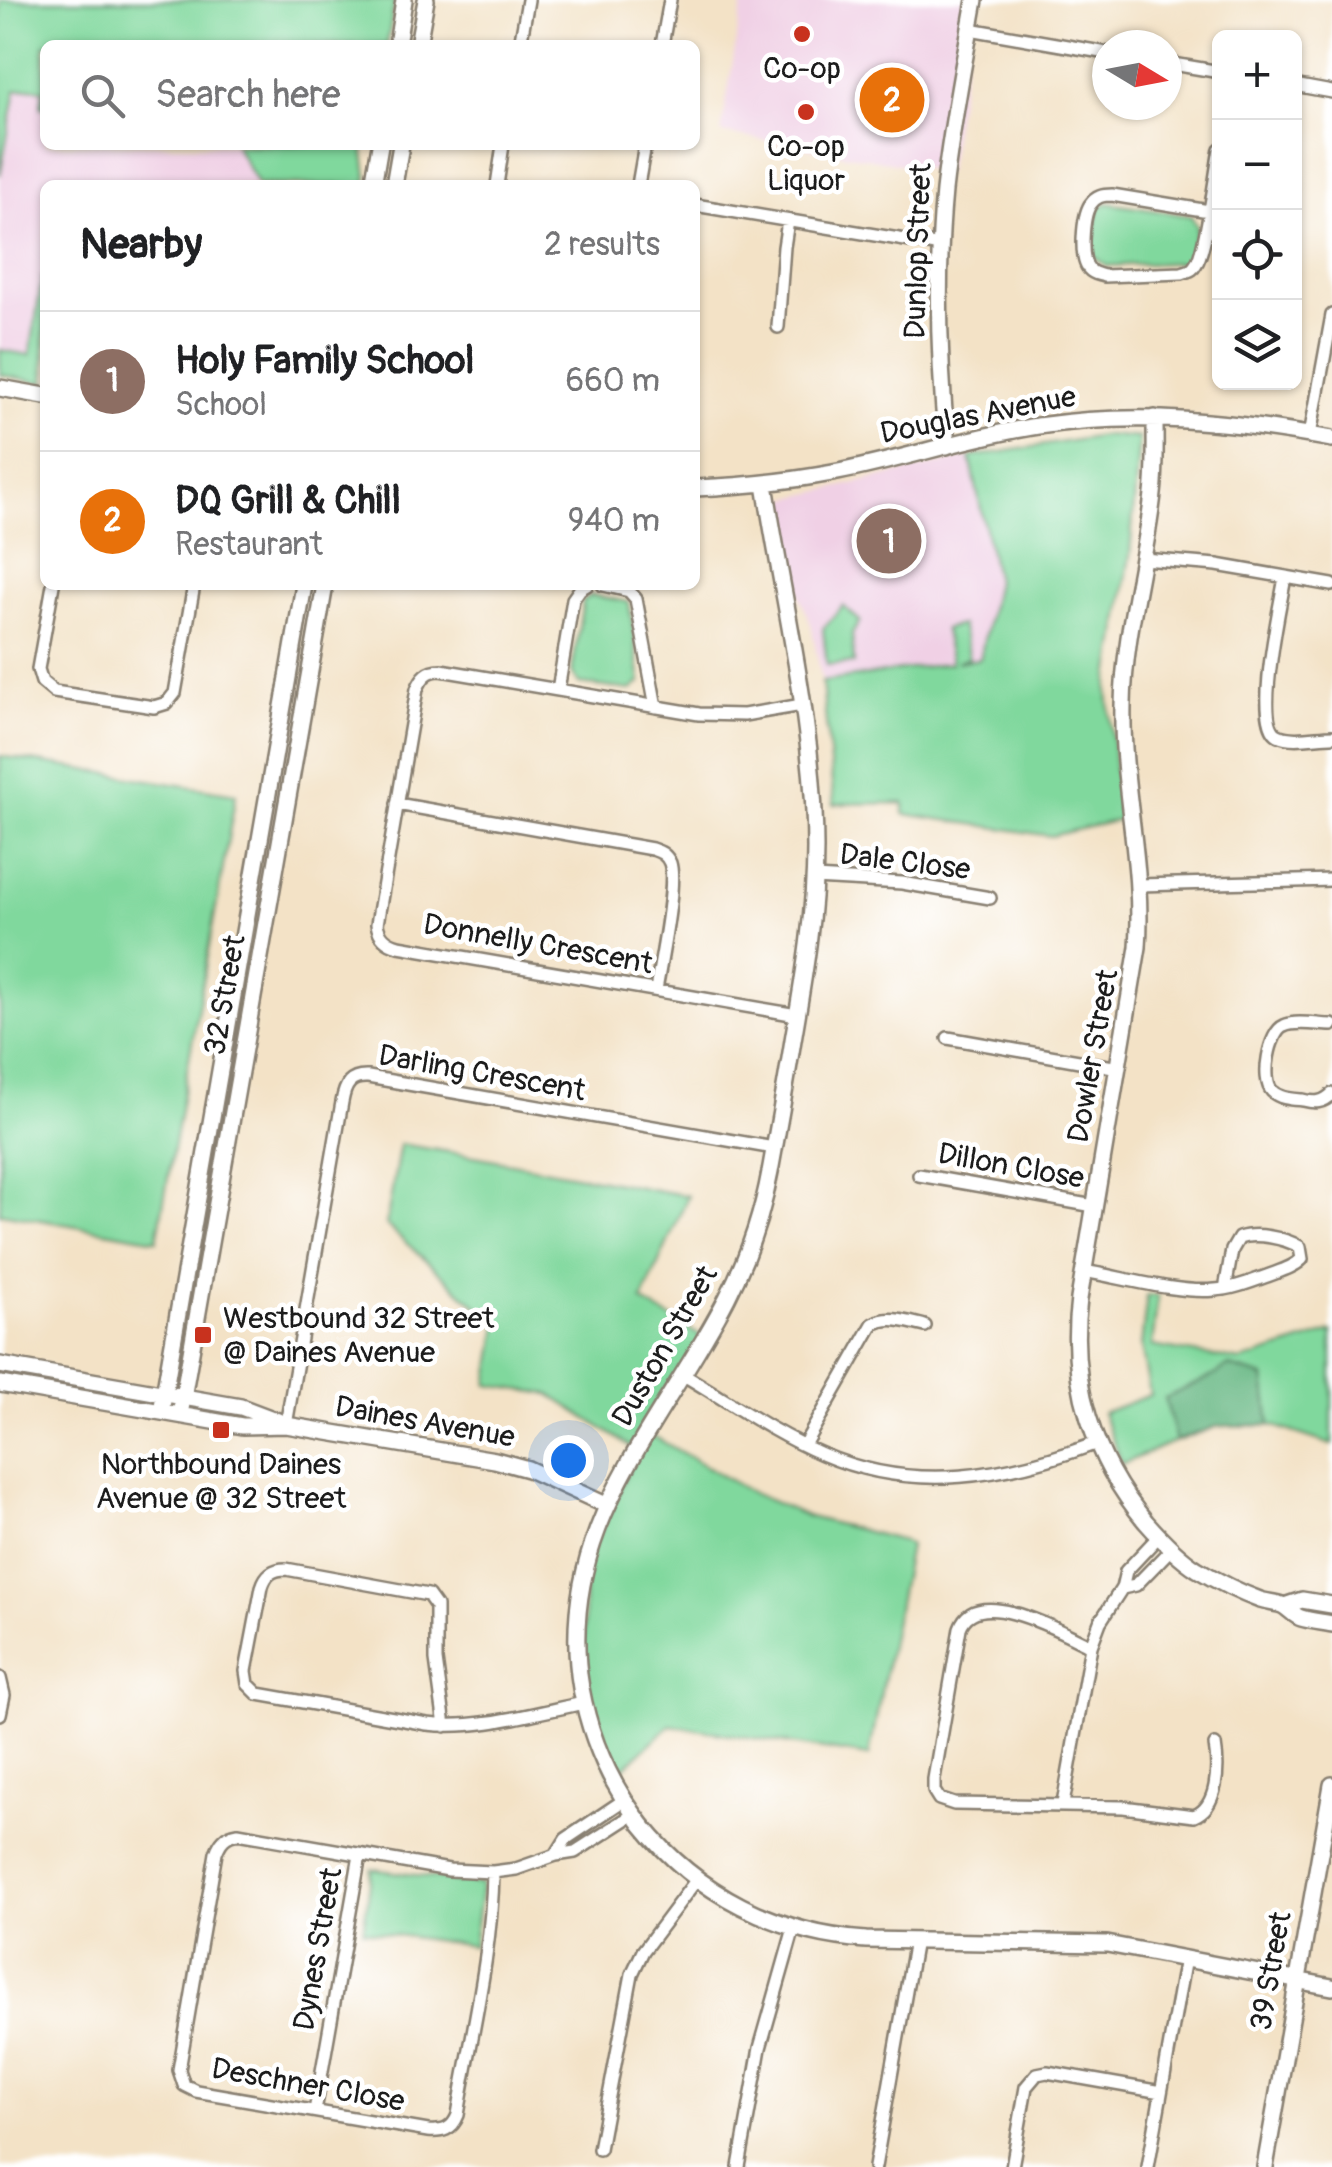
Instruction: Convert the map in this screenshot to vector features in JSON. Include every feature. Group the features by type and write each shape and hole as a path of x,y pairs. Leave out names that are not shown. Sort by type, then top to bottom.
{"street":[{"path":"397,40 404,0"},
{"path":"419,40 426,0"},
{"path":"521,40 528,0"},
{"path":"663,40 670,0"},
{"name":"Dunlop Street","path":"947,446 940,313 941,246 949,150 975,0"},
{"path":"970,29 1092,50"},
{"path":"1182,66 1212,71"},
{"path":"1302,86 1332,92"},
{"path":"374,180 379,150"},
{"path":"395,180 400,150"},
{"path":"497,180 503,150"},
{"path":"639,180 644,150"},
{"path":"1208,211 1112,195 1099,197 1090,204 1086,216 1085,264 1104,276 1188,271 1200,257 1212,190"},
{"path":"700,205 941,246"},
{"path":"778,326 788,221"},
{"path":"1310,435 1332,314"},
{"path":"0,388 40,395"},
{"name":"Dowler Street","path":"1155,418 1153,493 1126,659 1122,709 1140,885 1138,948 1077,1312 1077,1363 1097,1443 1123,1492 1159,1536 1196,1568 1234,1589 1284,1606 1299,1618 1332,1624"},
{"name":"Douglas Avenue","path":"700,488 765,484 842,471 1045,425 1098,419 1226,422 1332,439"},
{"name":"Duston Street","path":"765,484 813,790 810,937 774,1148 750,1247 728,1297 606,1506 584,1566 577,1617 577,1659 596,1742 629,1806 664,1849 696,1879 749,1910 794,1928 839,1938 1107,1944 1332,1987"},
{"path":"1142,558 1217,565 1332,585"},
{"path":"1286,576 1269,674 1268,721 1271,730 1284,737 1332,736"},
{"path":"52,590 38,669 42,682 54,692 154,707 166,704 175,693 193,590"},
{"name":"32 Street","path":"161,1412 303,590"},
{"name":"32 Street","path":"180,1415 324,590"},
{"path":"558,690 574,599 579,590"},
{"path":"625,590 636,599 656,707"},
{"name":"Donnelly Crescent","path":"798,1015 398,946 379,933 377,918 417,688 428,672 441,670 698,714 728,716 802,706"},
{"path":"398,804 652,848 664,854 671,878 656,990"},
{"name":"Dale Close","path":"814,878 902,883 990,898"},
{"path":"1140,885 1332,880"},
{"path":"1332,1025 1288,1024 1279,1028 1272,1039 1266,1077 1272,1092 1283,1097 1320,1102 1332,1094"},
{"path":"948,1038 1118,1068"},
{"name":"Darling Crescent","path":"286,1425 342,1102 350,1081 368,1078 774,1148"},
{"name":"Dillon Close","path":"918,1174 1094,1206"},
{"path":"1084,1271 1198,1290 1225,1289 1294,1266 1302,1258 1300,1247 1255,1236 1239,1238 1232,1250 1225,1289"},
{"path":"804,1445 873,1324 892,1320 925,1326"},
{"name":"Daines Avenue","path":"0,1365 248,1408 286,1425"},
{"path":"682,1374 804,1445 871,1470 919,1477 988,1475 1097,1443"},
{"name":"Daines Avenue","path":"0,1384 242,1426 286,1425 510,1464 545,1476 606,1506"},
{"path":"1063,1804 1091,1646 1110,1604 1122,1588 1126,1571 1159,1536"},
{"path":"1122,1588 1136,1585 1172,1548"},
{"path":"444,1726 432,1598 424,1593 286,1569 266,1576 246,1671 248,1684 265,1696 444,1726 465,1726 584,1703"},
{"name":"Dowler Street","path":"1284,1606 1302,1600 1332,1605"},
{"path":"1091,1646 1030,1618 1002,1611 978,1610 962,1621 934,1779 936,1796 954,1804 1063,1804 1189,1817 1208,1808 1218,1762 1215,1746"},
{"path":"0,1678 4,1689 0,1714"},
{"name":"39 Street","path":"1264,2167 1332,1785"},
{"name":"Deschner Close","path":"493,1872 487,1943 458,2115 446,2130 435,2132 196,2091 181,2081 179,2070 213,1871 219,1845 232,1834 449,1870 493,1872 531,1865 556,1855 566,1839 629,1806"},
{"name":"Dynes Street","path":"315,2112 360,1855"},
{"path":"599,2149 632,1974 643,1950 696,1879"},
{"path":"739,2167 760,2048 794,1928"},
{"path":"875,2167 915,1940"},
{"path":"1148,2167 1185,1958"},
{"path":"1012,2167 1026,2087 1037,2074 1046,2072 1161,2092"}],"shaded area":[{"path":"743,0 975,0 947,172 721,133"},
{"path":"40,89 40,150 238,150 255,180 40,180 40,382 0,375 0,175 16,90"},
{"path":"970,457 996,581 980,659 822,682 811,624 799,594 782,500"}],"green space":[{"path":"0,0 395,0 388,40 40,40 40,90 16,90 0,175"},
{"path":"238,150 364,150 367,180 255,180"},
{"path":"1107,203 1191,216 1197,227 1188,262 1107,266 1092,256 1098,207"},
{"path":"40,291 40,382 0,375 0,350 30,355"},
{"path":"1107,435 1139,438 1130,555 1108,690 1119,820 1051,836 904,814 904,803 834,804 822,682 951,663 944,629 961,625 969,658 956,662 980,659 996,581 970,457"},
{"path":"591,595 629,602 641,682 631,690 579,684 572,672 583,601"},
{"path":"843,606 860,621 852,634 854,663 827,665 823,629"},
{"path":"0,756 236,794 157,1240 0,1213"},
{"path":"400,1144 688,1196 642,1301 704,1338 648,1433 754,1494 809,1517 903,1541 909,1546 869,1756 670,1725 612,1779 584,1703 584,1566 637,1451 549,1394 488,1385 498,1325 386,1225"},
{"path":"1147,1295 1158,1296 1152,1346 1241,1361 1332,1332 1332,1445 1271,1425 1218,1426 1122,1464 1102,1413 1150,1395 1141,1346"},
{"path":"1228,1366 1264,1377 1270,1425 1218,1426 1176,1441 1165,1398"},
{"path":"372,1869 482,1884 473,1946 363,1930"}],"place":[{"name":"Co-op","path":"802,34"},
{"name":"DQ Grill & Chill","path":"892,100"},
{"name":"Co-op Liquor","path":"806,112"},
{"name":"Holy Family School","path":"889,541"},
{"name":"Westbound 32 Street @ Daines Avenue","path":"203,1335"},
{"name":"Northbound Daines Avenue @ 32 Street","path":"221,1430"}]}
